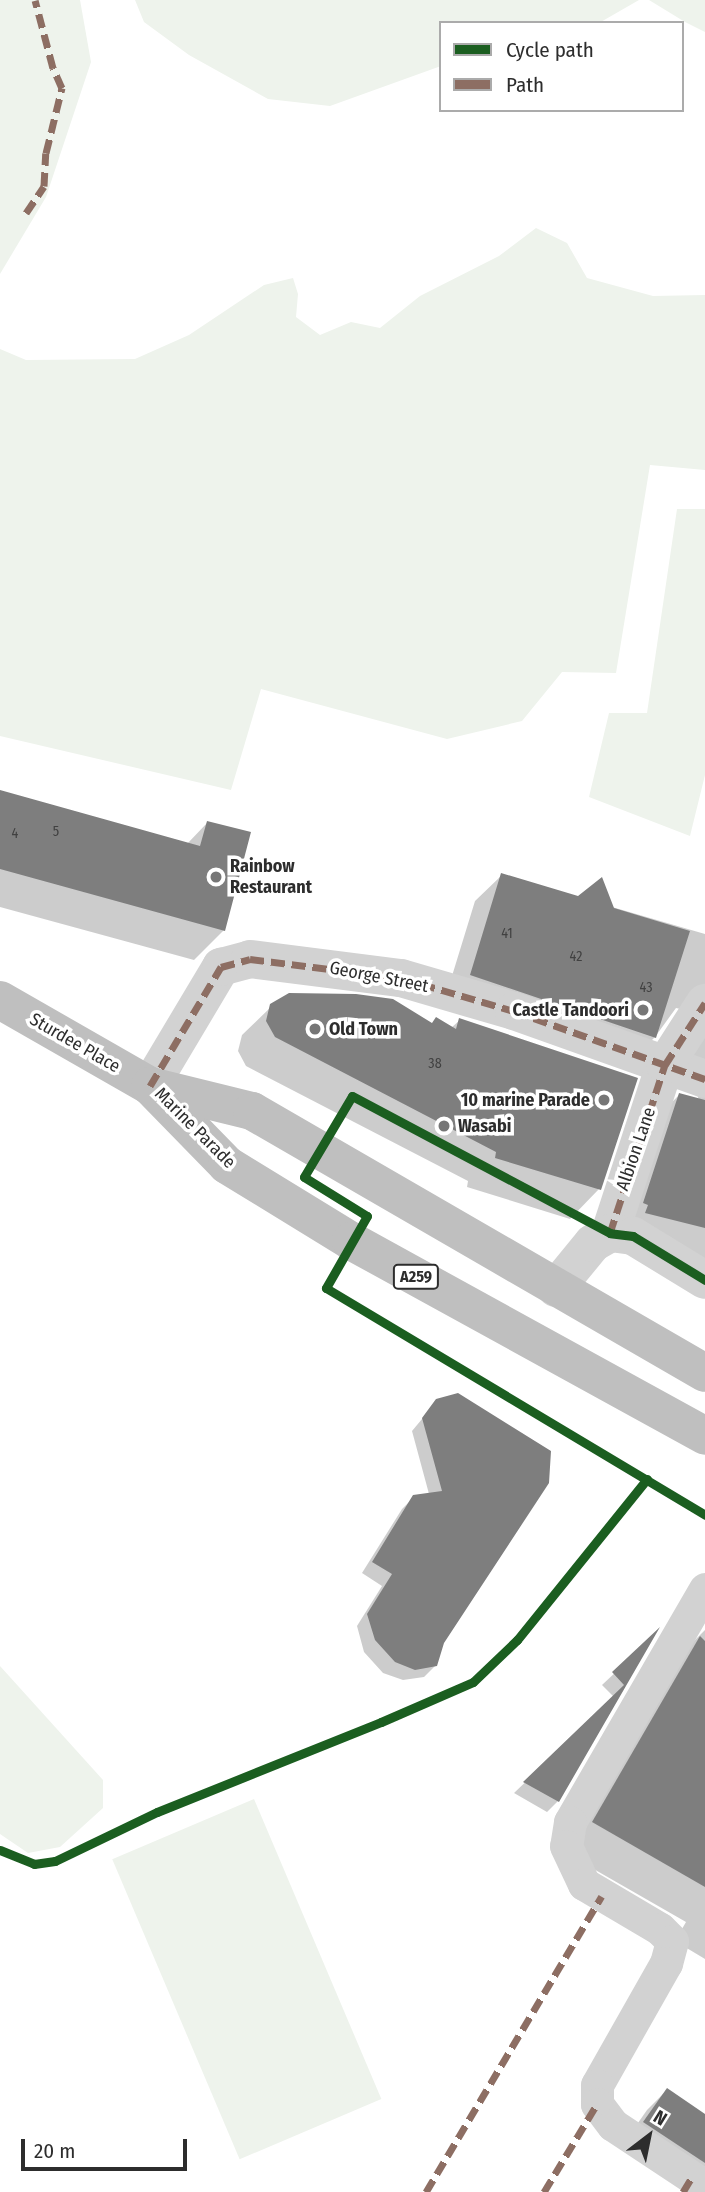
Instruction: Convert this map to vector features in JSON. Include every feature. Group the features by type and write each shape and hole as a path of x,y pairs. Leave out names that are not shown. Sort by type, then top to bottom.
{"highway":[{"name":"Sturdee Place","path":"0,1000 150,1086"},
{"name":"Marine Parade","path":"150,1086 252,1111 705,1373"},
{"name":"Marine Parade","path":"150,1086 227,1165 351,1241 705,1436"}],"street":[{"name":"George Street","path":"150,1086 220,967 250,959 401,978 514,1011 705,1079"},
{"name":"Albion Lane","path":"610,1233 665,1065 705,1003"},
{"path":"556,1288 593,1243 610,1233 633,1236 705,1280"}],"lane":[{"path":"705,1589 570,1822 566,1846 584,1884 660,1929 672,1941 666,1964 597,2085 597,2105 613,2125 705,2186"}],"shaded area":[{"path":"0,0 80,0 91,62 46,197 0,274"},
{"path":"135,0 639,0 602,21 439,21 439,67 330,106 268,99 189,55 144,22"},
{"path":"649,0 705,0 705,32"},
{"path":"536,228 567,243 587,278 653,296 705,295 705,470 650,465 616,673 562,672 522,721 447,739 261,689 231,790 0,736 0,349 26,360 135,359 189,335 264,285 293,278 298,294 296,317 320,335 351,322 380,328 420,296 499,256"},
{"path":"677,509 705,509 705,775 690,836 589,797 609,713 647,713"},
{"path":"0,1666 103,1780 103,1808 60,1847 28,1853 0,1834"},
{"path":"254,1799 381,2099 240,2159 112,1859"}],"building":[{"path":"0,790 200,846 207,821 251,832 225,931 0,869"},
{"path":"501,873 578,896 602,877 614,908 690,931 656,1038 470,975"},
{"path":"289,993 356,994 393,999 432,1023 436,1017 456,1029 459,1018 638,1078 601,1190 495,1158 496,1152 275,1037 266,1021 270,1004"},
{"path":"679,1093 705,1100 705,1228 645,1213 648,1205 643,1203"},
{"path":"458,1393 551,1451 549,1483 444,1643 437,1666 415,1670 395,1662 375,1640 367,1614 392,1574 372,1562 413,1495 442,1491 422,1418 436,1399"},
{"path":"660,1627 559,1802 523,1782 624,1685 612,1672"},
{"path":"700,1636 705,1641 705,1887 592,1822"},
{"path":"667,2088 705,2114 705,2163 643,2122"}],"marked path":[{"path":"26,213 44,186 46,153 62,88 53,68 35,0"},
{"path":"150,1086 221,967 250,959 401,978 514,1011 705,1079"},
{"path":"610,1233 665,1065 705,1003"},
{"path":"426,2192 602,1896"},
{"path":"544,2192 597,2104"},
{"path":"683,2192 692,2177"}],"cycle path":[{"path":"705,1280 633,1236 610,1233 352,1096 304,1177 367,1216 326,1288 705,1515"},
{"path":"0,1850 34,1864 55,1861 157,1812 473,1682 517,1640 647,1479"}],"place":[{"name":"Rainbow Restaurant","path":"216,877"},
{"name":"Castle Tandoori","path":"643,1010"},
{"name":"Old Town","path":"315,1029"},
{"name":"10 marine Parade","path":"604,1100"},
{"name":"Wasabi","path":"444,1126"}]}
